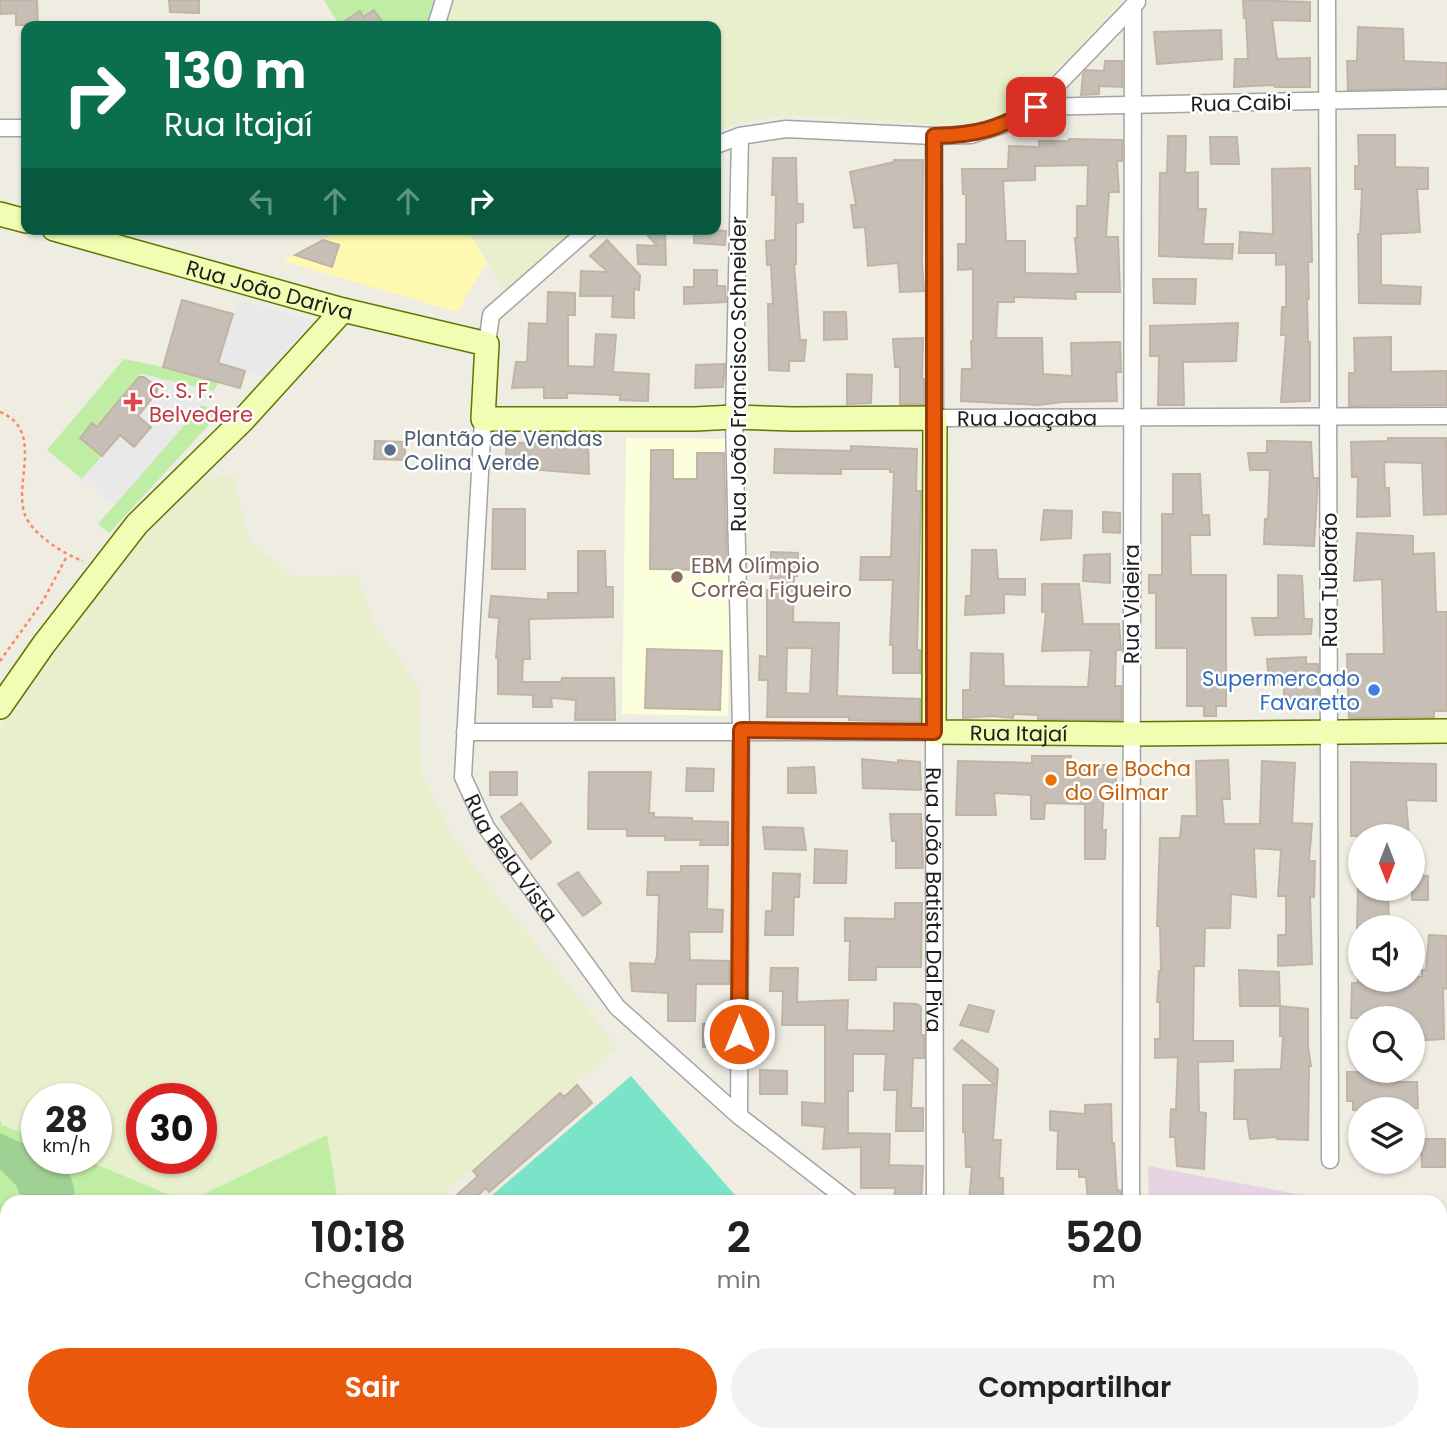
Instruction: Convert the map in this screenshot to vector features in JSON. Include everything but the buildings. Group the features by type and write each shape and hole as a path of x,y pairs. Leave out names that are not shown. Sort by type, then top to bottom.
{"street":[{"path":"438,21 444,0"},
{"name":"Rua Tubarão","path":"1327,0 1330,1160"},
{"path":"721,143 740,136 786,129 934,136 971,135 1006,124 1036,107 1136,3"},
{"name":"Rua Videira","path":"1131,1195 1133,105 1136,3"},
{"name":"Rua Caibi","path":"1036,107 1447,99"},
{"path":"0,128 21,128"},
{"name":"Rua João Francisco Schneider","path":"739,1116 741,730 734,417 740,136"},
{"name":"Rua João Batista Dal Piva","path":"934,136 935,1195"},
{"path":"0,214 21,220"},
{"name":"Rua João Dariva","path":"75,235 343,310 487,344"},
{"path":"487,344 491,315 582,235"},
{"path":"0,707 44,644 137,524 243,420 343,310"},
{"name":"Rua Bela Vista","path":"487,344 463,777 486,827 617,1007 739,1116 841,1195"},
{"name":"Rua Joaçaba","path":"483,419 1447,416"},
{"name":"Rua Itajaí","path":"465,732 741,730 1131,734 1447,731"}],"path":[{"path":"0,412 10,416 23,434 27,458 22,489 25,516 45,540 67,556 103,568"},
{"path":"0,661 43,601 67,556"}],"shaded area":[{"path":"444,0 1124,0 1028,99 1000,116 966,124 787,115 737,123 721,131 721,21 438,21"},
{"path":"471,235 569,235 506,292"},
{"path":"237,299 311,320 265,377 218,364"},
{"path":"141,374 214,391 115,505 82,479 120,435 151,427 138,416 159,389"},
{"name":"EBM Olímpio Corrêa Figueiro","path":"626,438 732,439 728,716 622,714"},
{"path":"233,475 250,541 293,577 357,575 374,624 419,687 422,774 455,842 617,1047 441,1195 337,1195 327,1136 202,1195 170,1195 112,1171 112,1083 21,1083 21,1133 2,1125 0,729 45,658 184,479"},
{"path":"1148,1166 1302,1195 1149,1195"}],"green space":[{"path":"324,0 444,0 438,21 337,21"},
{"path":"124,359 219,382 214,391 141,374 97,427 80,438 102,456 82,479 47,450"},
{"path":"201,405 221,412 109,533 98,524"},
{"path":"631,1076 735,1195 492,1195"},
{"path":"0,1119 2,1125 21,1133 21,1174 112,1174 112,1171 170,1195 0,1195"},
{"path":"0,1133 21,1143 21,1174 68,1174 74,1195 20,1195 16,1185 0,1169"},
{"path":"327,1135 337,1195 202,1195"}],"sand":[{"path":"330,235 471,235 487,262 457,312 283,261"}],"place":[{"name":"C. S. F. Belvedere","path":"133,402"},
{"name":"Plantão de Vendas Colina Verde","path":"390,450"},
{"name":"EBM Olímpio Corrêa Figueiro","path":"677,577"},
{"name":"Supermercado Favaretto","path":"1374,690"},
{"name":"Bar e Bocha do Gilmar","path":"1051,780"}],"route":[{"path":"739,1034 741,730 934,732 934,136 971,135 1006,124 1036,107"}]}
